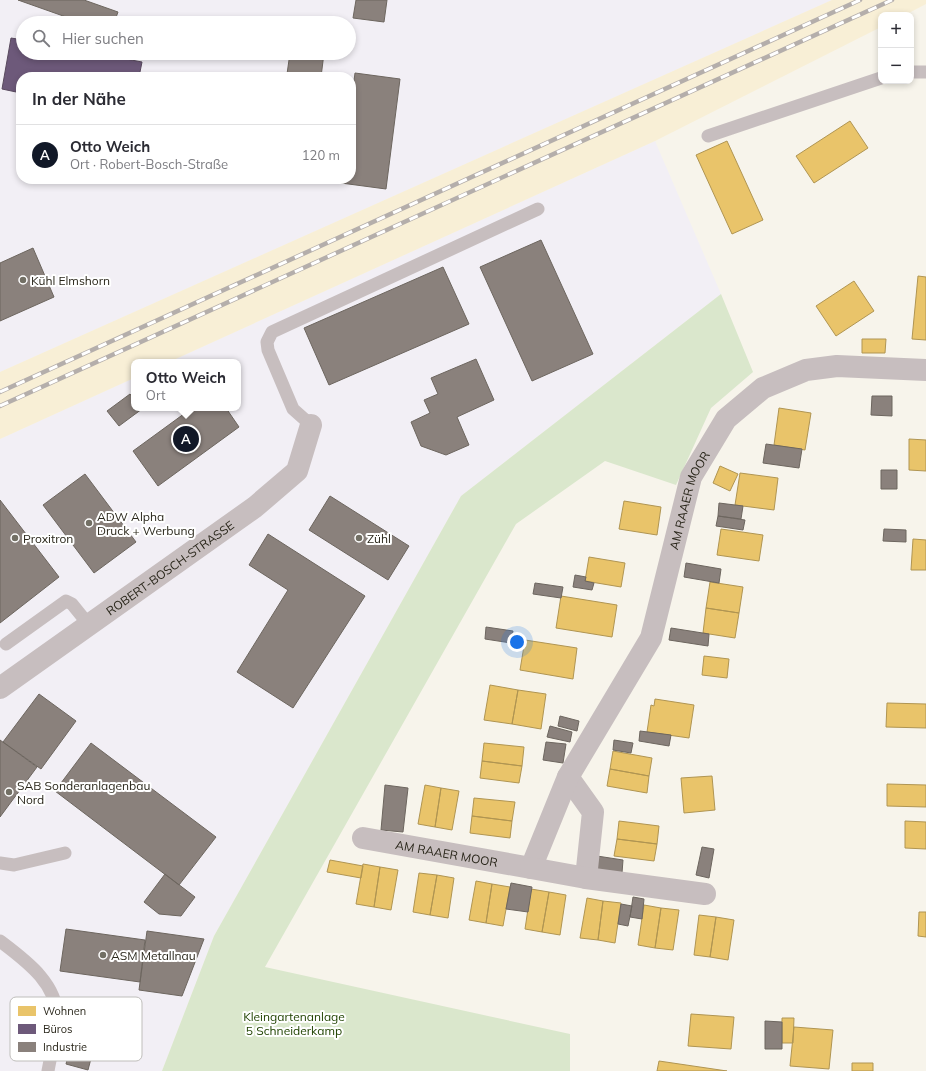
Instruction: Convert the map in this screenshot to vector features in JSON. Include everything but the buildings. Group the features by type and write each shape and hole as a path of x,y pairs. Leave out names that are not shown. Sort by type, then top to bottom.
{"street":[{"name":"AM RAAER MOOR","path":"531,868 568,777 651,638 691,477 726,419 763,388 806,370 837,366 926,370"},
{"name":"ROBERT-BOSCH-STRASSE","path":"0,688 255,507 297,471 311,425"},
{"path":"568,777 593,812 586,878"},
{"name":"AM RAAER MOOR","path":"363,838 586,878 705,894"}],"lane":[{"path":"914,72 926,72"},
{"path":"708,136 878,79"},
{"path":"311,425 293,409 288,400 268,350 267,342 272,332 538,209"},
{"path":"6,644 66,601 72,604 89,625"},
{"path":"0,863 14,864 65,853"},
{"path":"0,941 25,959 42,978 53,997"},
{"path":"48,1071 50,1061"}],"shaded area":[{"path":"0,0 832,0 0,372"},
{"path":"832,0 926,0 926,4 911,12 878,12 878,29 655,141 176,359 131,359 131,379 0,439 0,372"},
{"path":"655,141 721,294 461,496 214,936 162,1071 0,1071 0,439 131,379 131,411 241,411 241,359 176,359"}],"green space":[{"name":"Kleingartenanlage 5 Schneiderkamp","path":"721,294 753,372 711,408 676,485 605,461 516,524 265,967 570,1034 570,1071 162,1071 214,936 461,496"}],"railway":[{"path":"0,392 860,0"},
{"path":"0,406 892,0"}],"place":[{"name":"Kühl Elmshorn","path":"23,280"},
{"name":"Otto Weich","path":"186,439"},
{"name":"ADW Alpha Druck + Werbung","path":"89,523"},
{"name":"Proxitron","path":"15,538"},
{"name":"Zühl","path":"359,538"},
{"name":"SAB Sonderanlagenbau Nord","path":"9,792"},
{"name":"ASM Metallnau","path":"103,955"}]}
